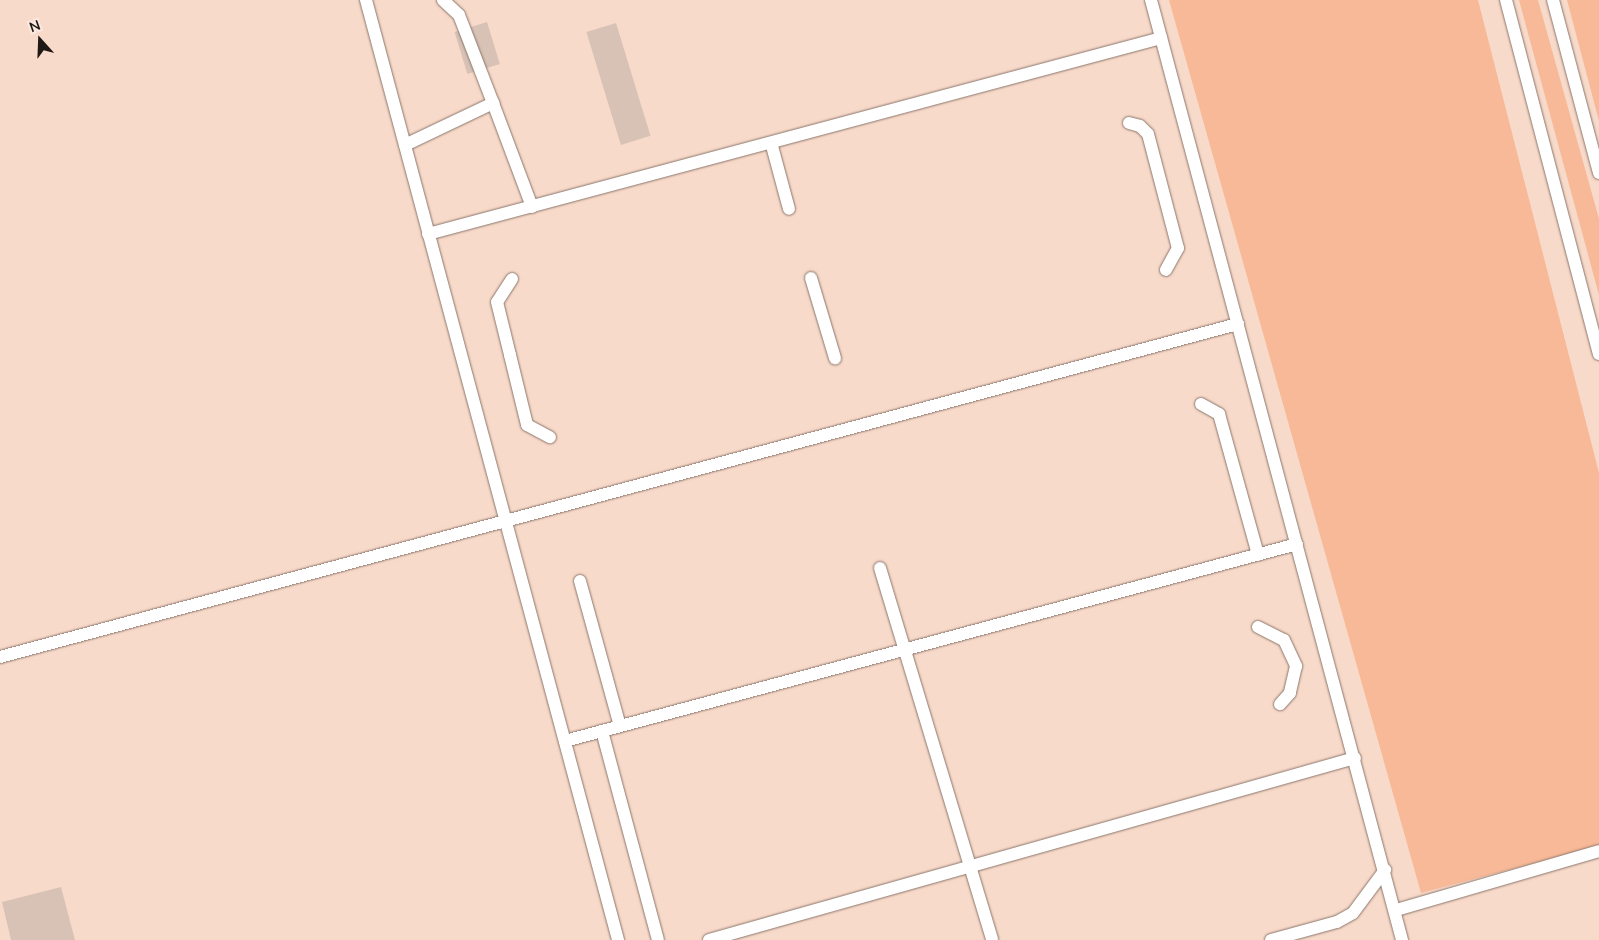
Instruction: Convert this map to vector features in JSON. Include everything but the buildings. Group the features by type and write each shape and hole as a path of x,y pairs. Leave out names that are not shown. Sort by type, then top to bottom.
{"lane":[{"path":"366,0 618,940"},
{"path":"443,0 459,16 532,207"},
{"path":"1150,0 1396,910 1402,940"},
{"path":"1506,0 1599,354"},
{"path":"1553,0 1599,173"},
{"path":"428,234 772,146 1161,38"},
{"path":"405,145 493,103"},
{"path":"1128,123 1140,126 1148,134 1178,248 1166,270"},
{"path":"772,146 789,208"},
{"path":"811,278 835,358"},
{"path":"512,279 497,302 527,425 550,437"},
{"path":"0,657 505,519 1238,324"},
{"path":"1201,404 1219,414 1258,555"},
{"path":"565,740 1297,544"},
{"path":"880,568 992,940"},
{"path":"580,582 620,726"},
{"path":"1258,627 1284,640 1296,666 1290,693 1280,704"},
{"path":"602,731 658,940"},
{"path":"709,940 970,864 1355,758"},
{"path":"1396,910 1599,851"},
{"path":"1271,940 1353,913 1385,870"}],"shaded area":[{"path":"0,0 1599,0 1599,940 0,940"},
{"path":"1169,0 1478,0 1599,473 1599,846 1421,893"},
{"path":"1519,0 1538,0 1599,219 1599,295"},
{"path":"1567,0 1599,0 1599,121"}]}
